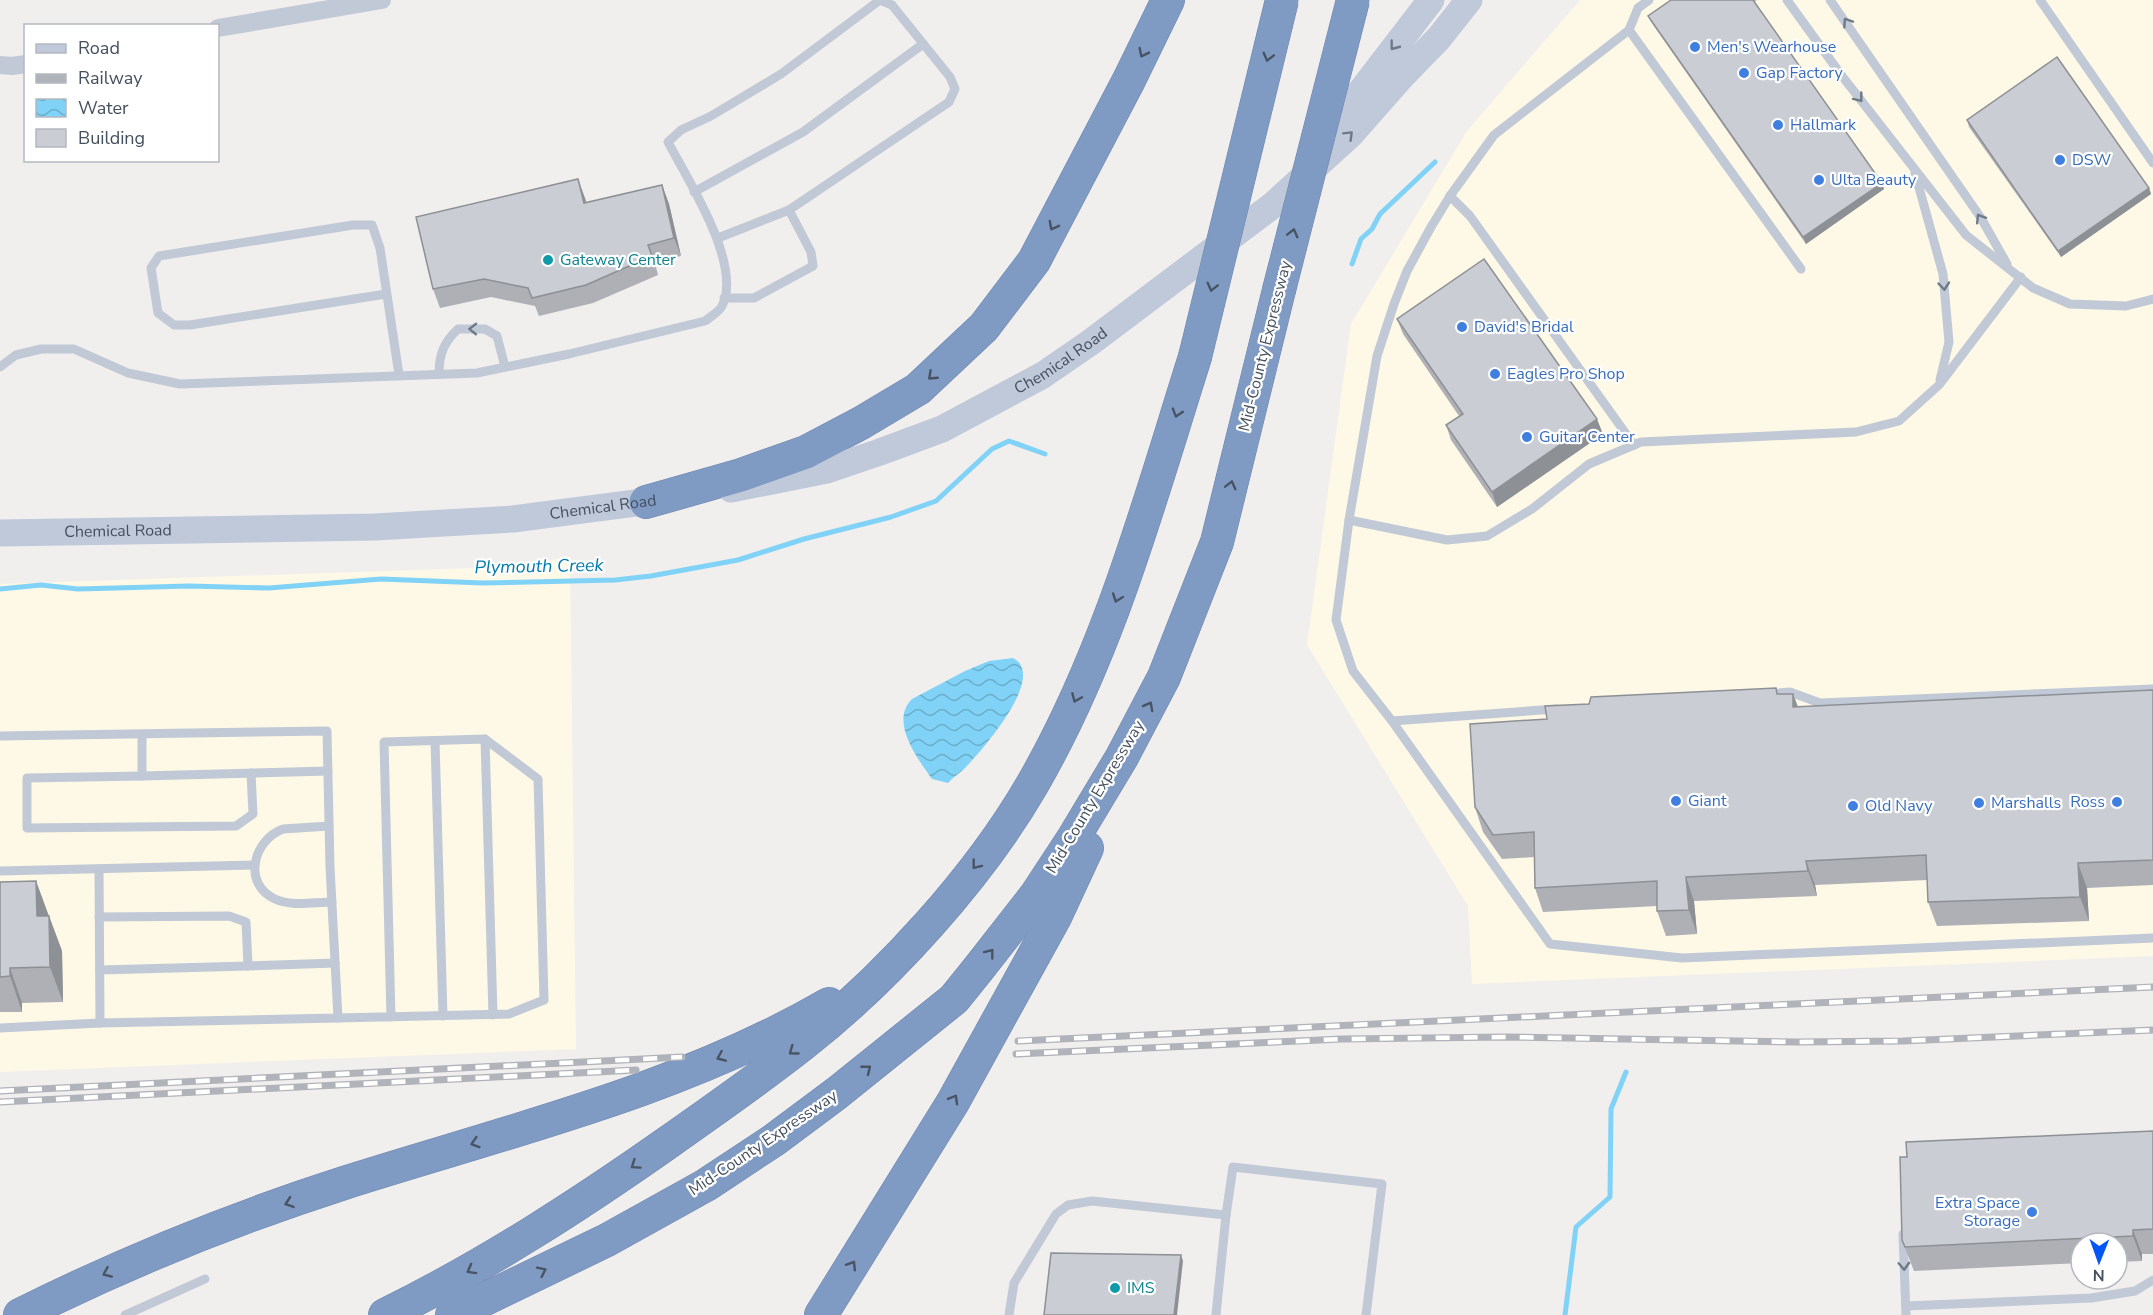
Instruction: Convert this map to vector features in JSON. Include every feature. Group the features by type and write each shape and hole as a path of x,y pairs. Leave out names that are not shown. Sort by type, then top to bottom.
{"highway":[{"path":"646,502 741,475 806,452 918,389 984,327 1034,261 1129,80 1168,0"},
{"path":"385,1315 473,1269 612,1182 802,1045 884,971 950,899 993,843 1031,787 1064,727 1113,611 1138,541 1195,357 1282,0"},
{"name":"Mid-County Expressway","path":"452,1315 607,1240 706,1185 774,1140 837,1093 954,999 1036,895 1122,757 1164,677 1217,542 1353,0"},
{"path":"821,1315 953,1102 1055,917 1084,855 1122,757"},
{"path":"20,1315 74,1288 165,1248 251,1216 342,1184 594,1105 679,1075 739,1050 815,1012 884,971"}],"main road":[{"name":"Chemical Road","path":"1158,292 1286,172 1355,99 1431,0"},
{"name":"Chemical Road","path":"0,533 375,527 513,519 764,484 827,470 942,429 1043,375 1091,342 1273,205 1350,135 1439,38 1469,0"}],"street":[{"path":"219,28 382,0"},
{"path":"0,65 24,64"}],"lane":[{"path":"0,367 16,355 41,349 63,349 74,350 128,373 180,384 477,373 569,354 705,321 721,308 728,285 718,238 668,142 681,130 711,116 781,74 880,0 892,5 950,77 955,89 949,102 789,210 718,238"},
{"path":"1649,0 1638,8 1629,30 1494,135 1450,196 1407,271 1377,356 1349,520 1336,620 1353,671 1392,721 1551,944 1682,958 2153,938"},
{"path":"1787,0 1842,76 1966,235 2033,288 2070,304 2126,306 2153,299"},
{"path":"1830,0 1981,218 2010,268"},
{"path":"2040,0 2153,163"},
{"path":"1629,30 1801,269"},
{"path":"694,192 802,132 923,44"},
{"path":"1914,168 1943,274 1949,342 1939,385"},
{"path":"1450,196 1470,216 1634,445"},
{"path":"724,298 754,298 813,266 811,252 789,210"},
{"path":"386,294 189,325 174,325 158,313 151,268 159,256 353,225 372,225 380,248 399,375"},
{"path":"1349,520 1447,540 1487,536 1532,509 1588,464 1641,442 1856,432 1899,421 1939,385 2021,277"},
{"path":"439,374 439,359 447,340 458,329 485,329 496,336 505,368"},
{"path":"1758,695 1790,692 1820,703 2153,689"},
{"path":"1392,721 1564,708"},
{"path":"0,736 327,731 338,1018"},
{"path":"142,735 142,776"},
{"path":"485,739 494,1015"},
{"path":"0,1028 100,1023 494,1015 509,1014 544,1000 538,779 485,739 384,742 391,1017"},
{"path":"435,741 443,1016"},
{"path":"251,773 253,814 236,826 27,828 27,778 328,771"},
{"path":"329,826 283,829 277,832 261,845 255,865 260,885 275,899 288,903 332,902"},
{"path":"0,871 255,865"},
{"path":"99,869 100,1023"},
{"path":"99,917 229,916 246,922 248,966"},
{"path":"100,970 335,963"},
{"path":"1215,1315 1233,1167 1382,1184 1366,1315"},
{"path":"1009,1315 1014,1283 1056,1214 1068,1205 1092,1201 1226,1215"},
{"path":"1903,1228 1906,1311 2091,1298 2135,1291 2153,1280"},
{"path":"126,1315 205,1279"}],"shaded area":[{"path":"1580,0 2153,0 2153,956 1472,984 1468,906 1307,645 1351,324 1467,131"},
{"path":"570,557 576,1049 0,1072 0,584 504,567"}],"water":[{"path":"1013,658 1022,667 1023,680 1018,696 997,730 965,768 948,783 932,779 913,751 905,729 903,718 912,699 989,661"}],"building":[{"path":"1671,0 1753,0 1882,183 1803,237 1648,16"},
{"name":"DSW","path":"2057,57 2149,188 2058,251 1967,120"},
{"name":"Gateway Center","path":"578,179 584,203 662,185 674,238 648,245 652,256 586,285 532,298 528,288 484,279 433,289 416,217"},
{"path":"1484,259 1597,419 1492,492 1446,425 1463,414 1397,319"},
{"path":"1776,688 1777,694 1793,694 1793,707 2153,690 2153,860 2078,863 2080,897 1928,902 1926,855 1806,861 1808,871 1686,877 1689,910 1657,911 1657,881 1535,888 1534,832 1493,835 1475,807 1470,724 1547,719 1545,706 1589,704 1591,697"},
{"path":"36,881 37,916 49,916 50,967 10,968 10,976 0,977 0,882"},
{"name":"Extra Space Storage","path":"2153,1131 2153,1229 2133,1230 2133,1236 2129,1236 2129,1231 2069,1231 2069,1239 1905,1247 1902,1240 1900,1157 1907,1157 1906,1142"},
{"name":"IMS","path":"1051,1253 1181,1255 1174,1315 1044,1315"}],"waterway":[{"name":"Plymouth Creek","path":"1352,264 1361,239 1372,229 1380,214 1435,162"},
{"name":"Plymouth Creek","path":"0,589 41,585 78,589 189,586 269,588 381,579 483,583 615,580 651,576 738,560 804,539 891,517 936,501 992,449 1009,441 1045,454"},
{"path":"1565,1315 1576,1227 1610,1197 1611,1109 1626,1072"}],"railway":[{"path":"1018,1041 2153,987"},
{"path":"1016,1054 1342,1039 1506,1037 1798,1042 1903,1041 2153,1030"},
{"path":"0,1091 682,1057"},
{"path":"0,1102 636,1070"}],"place":[{"name":"Men's Wearhouse","path":"1695,47"},
{"name":"Gap Factory","path":"1744,73"},
{"name":"Hallmark","path":"1778,125"},
{"name":"DSW","path":"2060,160"},
{"name":"Ulta Beauty","path":"1819,180"},
{"name":"Gateway Center","path":"548,260"},
{"name":"David's Bridal","path":"1462,327"},
{"name":"Eagles Pro Shop","path":"1495,374"},
{"name":"Guitar Center","path":"1527,437"},
{"name":"Giant","path":"1676,801"},
{"name":"Ross","path":"2117,802"},
{"name":"Marshalls","path":"1979,803"},
{"name":"Old Navy","path":"1853,806"},
{"name":"Extra Space Storage","path":"2032,1212"},
{"name":"IMS","path":"1115,1288"}]}
